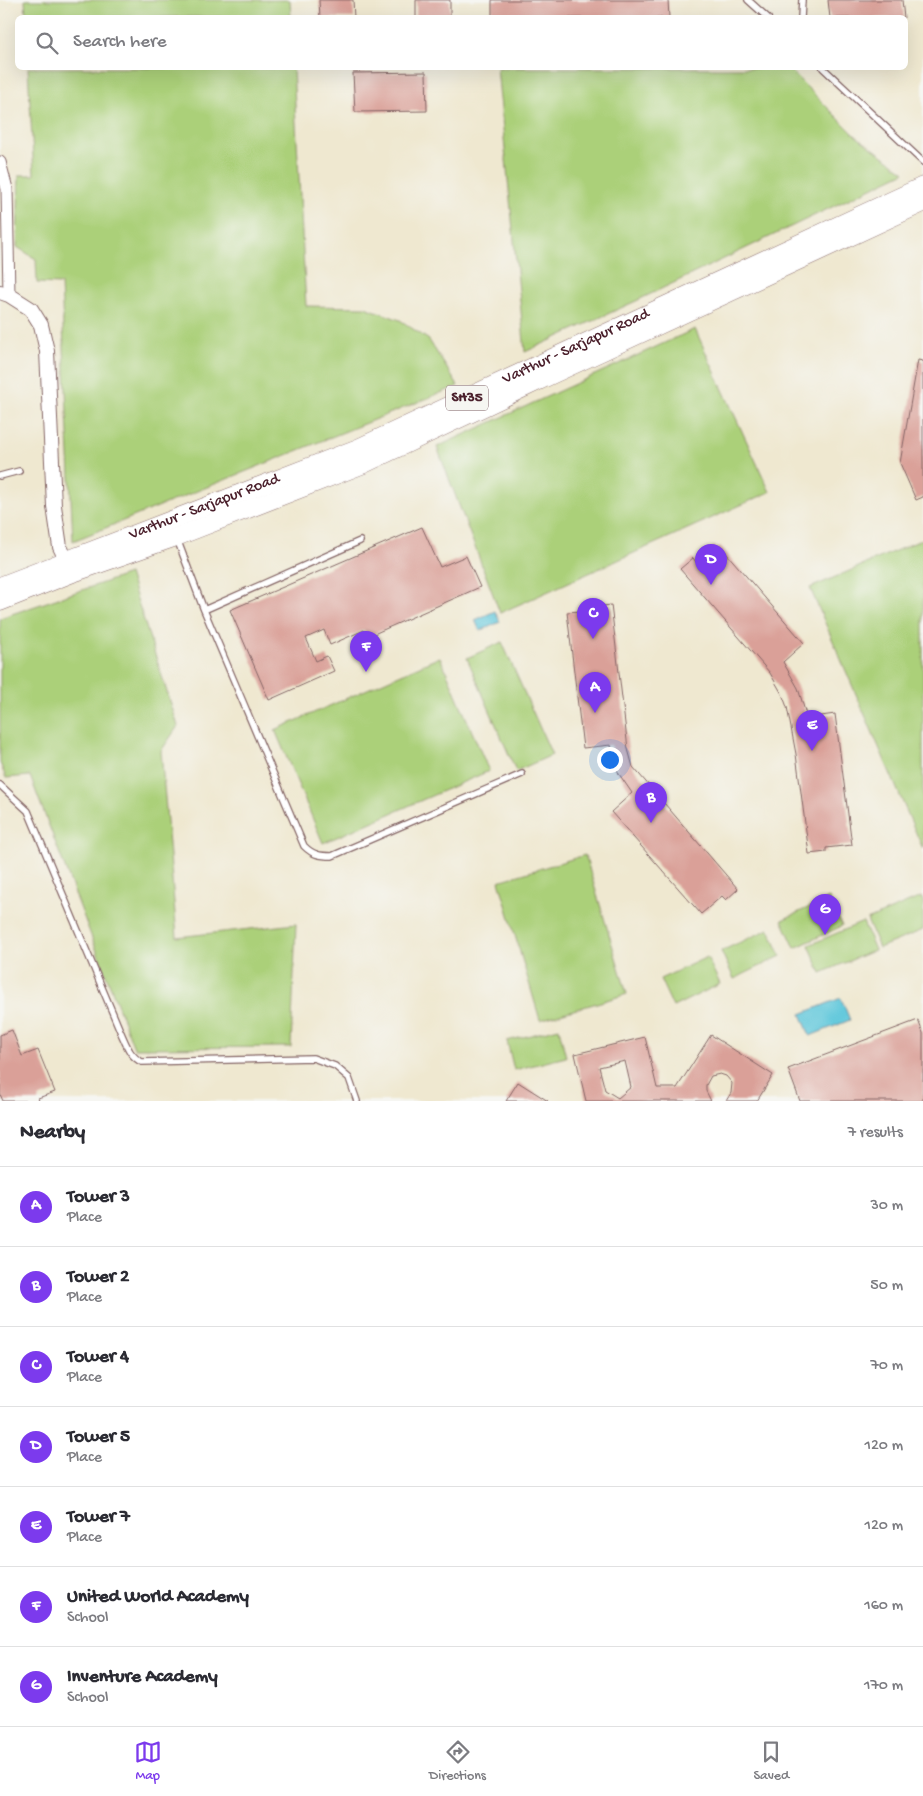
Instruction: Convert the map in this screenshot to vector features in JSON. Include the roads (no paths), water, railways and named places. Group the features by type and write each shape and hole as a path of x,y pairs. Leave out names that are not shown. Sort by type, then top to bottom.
{"main road":[{"name":"Varthur - Sarjapur Road","path":"0,602 70,567 358,448 923,186"},
{"name":"Varthur - Sarjapur Road","path":"0,586 176,537 364,464 923,203"}],"street":[{"path":"0,162 7,189 5,293 31,309 41,325 46,352 54,506 60,547 70,567"}],"lane":[{"path":"748,0 765,15"},
{"path":"802,0 802,15"},
{"path":"825,70 923,162"},
{"path":"0,476 19,471"},
{"path":"176,537 204,610 304,846 310,853 320,856 332,856 522,774"},
{"path":"204,610 360,541"},
{"path":"0,785 28,811 121,1033 131,1055 136,1060 142,1062 313,1058 335,1066 349,1078 357,1101"}],"water":[{"path":"495,611 500,622 480,631 475,620"},
{"path":"841,998 850,1020 810,1036 801,1014"}],"place":[{"name":"Tower 5","path":"711,585"},
{"name":"Tower 4","path":"593,639"},
{"name":"United World Academy","path":"366,672"},
{"name":"Tower 3","path":"595,713"},
{"name":"Tower 7","path":"812,751"},
{"name":"Tower 2","path":"651,823"},
{"name":"Inventure Academy","path":"825,935"}]}
